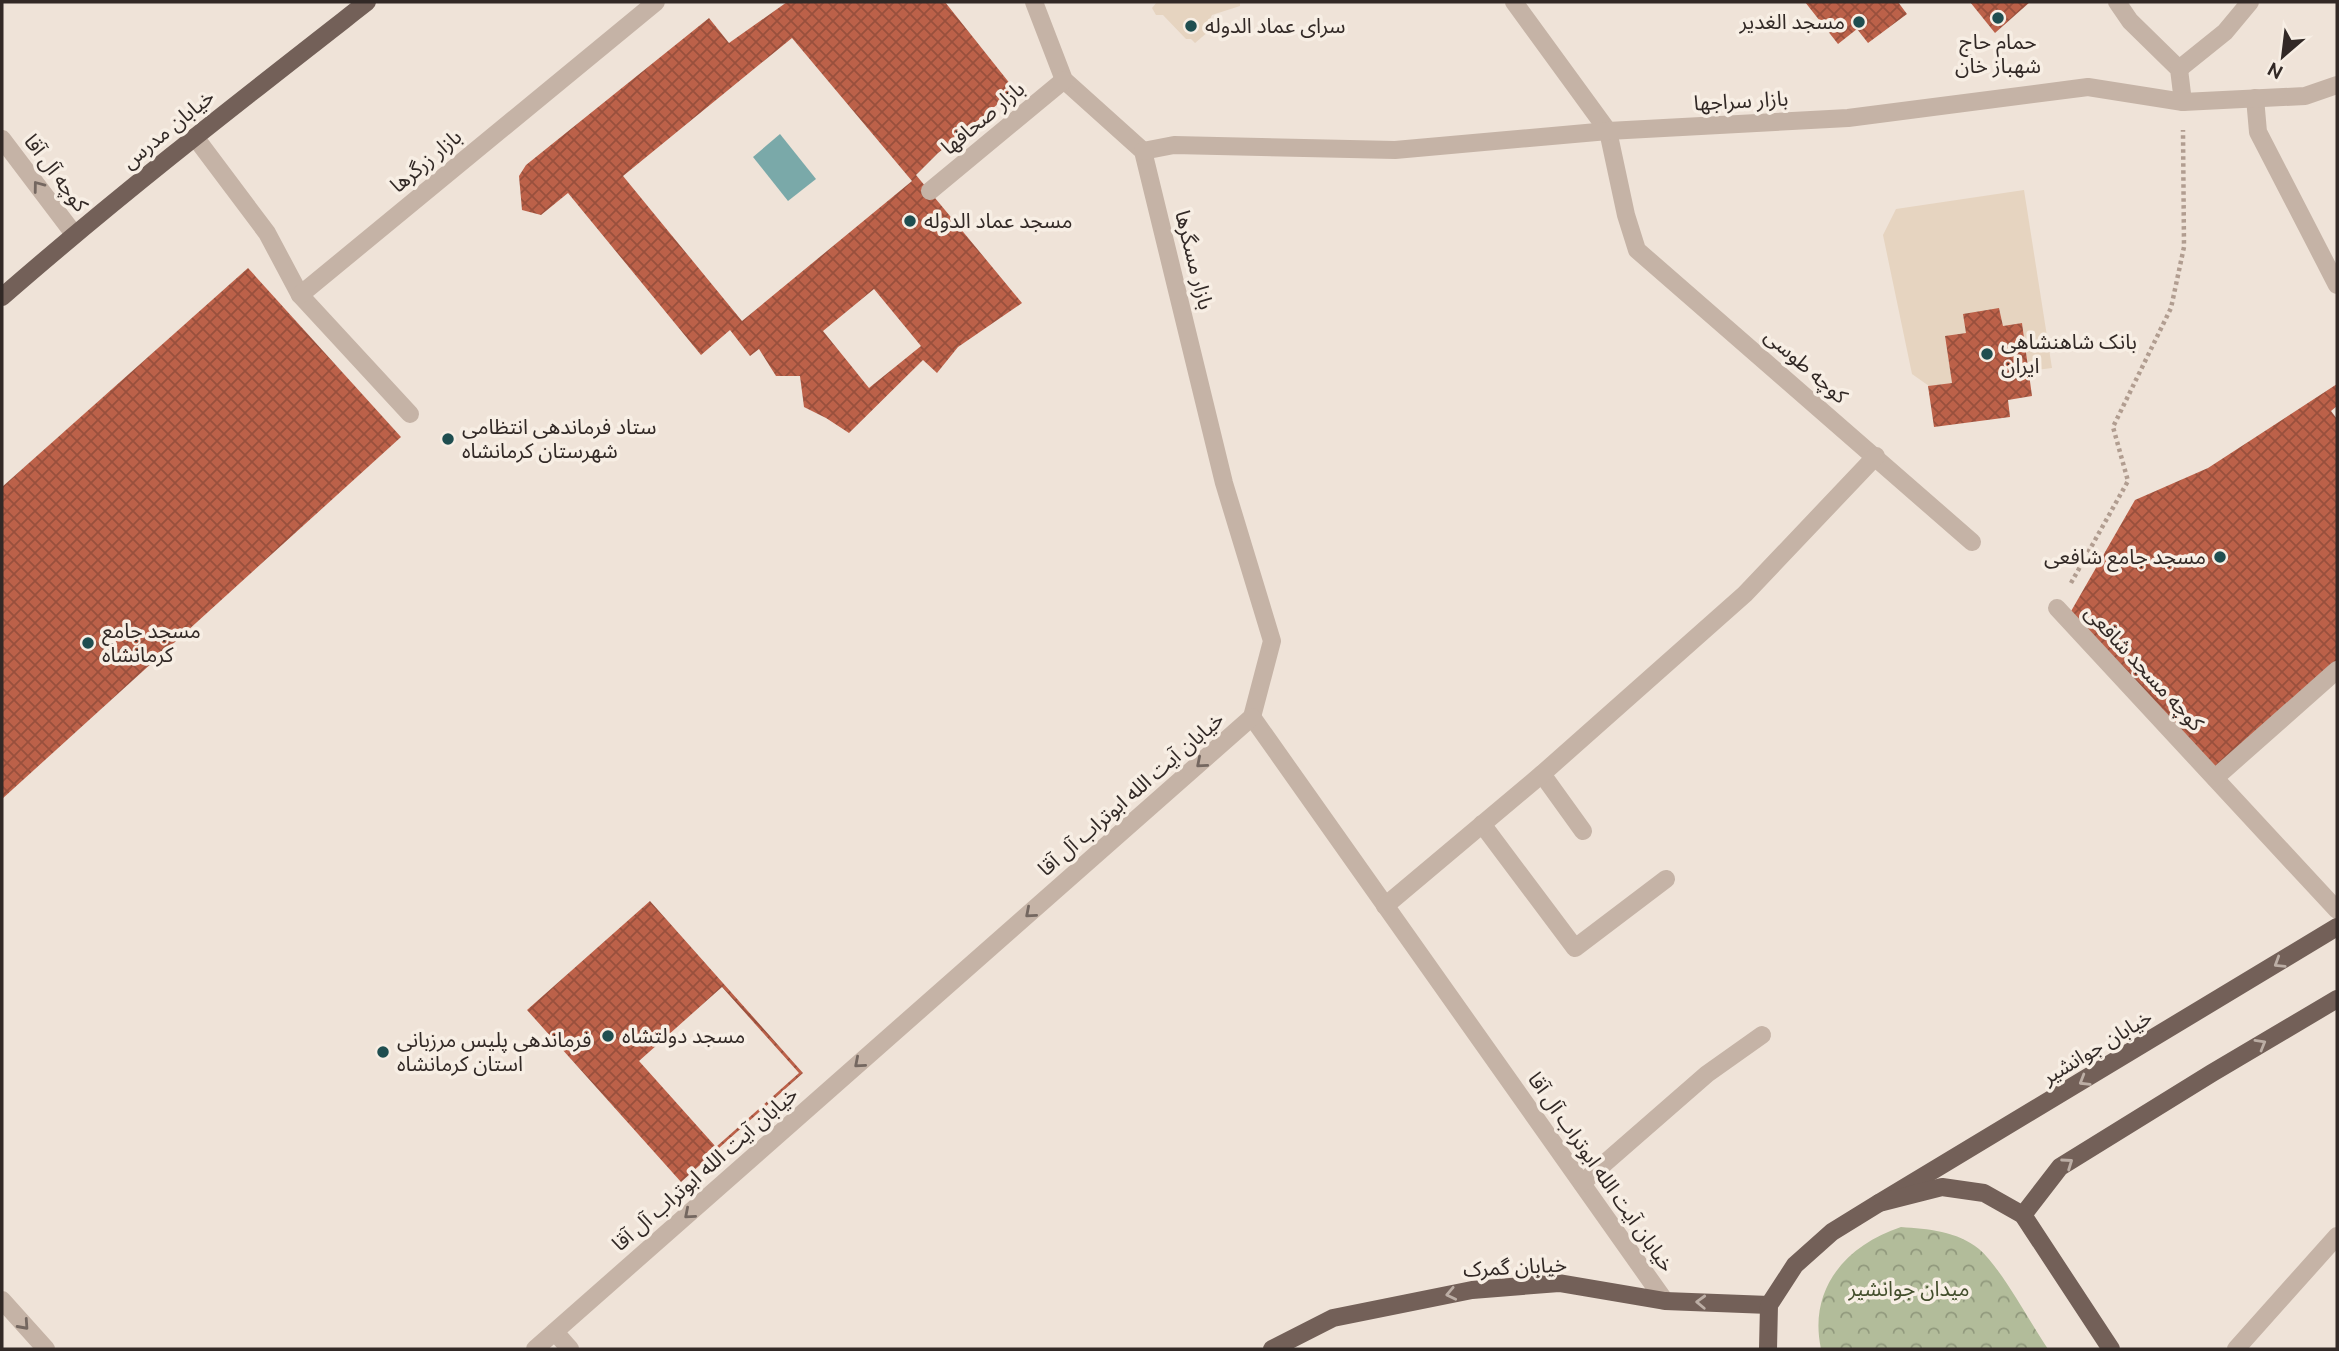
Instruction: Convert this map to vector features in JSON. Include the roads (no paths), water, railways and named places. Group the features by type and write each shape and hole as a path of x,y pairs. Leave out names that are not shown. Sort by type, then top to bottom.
{"main road":[{"name":"خیابان مدرس","path":"2,297 74,234 195,136 367,2"},
{"name":"خیابان جوانشیر","path":"1879,1203 2337,927"},
{"path":"2023,1214 2060,1167 2337,999"},
{"path":"1768,1349 1769,1305 1795,1265 1832,1232 1879,1203 1942,1187 1984,1193 2023,1214 2111,1349"},
{"name":"خیابان گمرک","path":"1272,1349 1332,1318 1472,1290 1559,1283 1665,1301 1769,1305"}],"street":[{"name":"بازار زرگرها","path":"300,295 656,2"},
{"path":"1034,2 1064,80 1143,151"},
{"path":"1514,2 1608,131"},
{"path":"2117,2 2130,21 2179,69 2183,102"},
{"path":"2179,69 2225,32 2250,2"},
{"name":"بازار صحافها","path":"930,191 1064,80"},
{"name":"بازار سراجها","path":"1143,151 1174,145 1395,150 1608,131 1848,118 2088,87 2183,102 2305,96 2337,85"},
{"path":"2255,98 2258,132 2337,285"},
{"name":"کوچه طوسی","path":"1608,131 1626,215 1637,250 1972,542"},
{"path":"195,136 267,233 300,295 410,414"},
{"name":"کوچه آل آقا","path":"2,139 74,234"},
{"name":"بازار مسگرها","path":"1143,151 1224,483 1272,641 1252,718"},
{"path":"1385,906 1542,774 1745,594 1876,456"},
{"name":"کوچه مسجد شافعی","path":"2057,608 2337,910"},
{"path":"2215,778 2337,670"},
{"name":"خیابان آیت الله ابوتراب آل آقا","path":"535,1349 1252,718 1665,1301"},
{"path":"1542,774 1583,831"},
{"path":"1482,824 1575,948 1666,879"},
{"path":"1582,1183 1707,1074 1762,1035"},
{"path":"2236,1349 2337,1236"},
{"path":"2,1300 46,1349"},
{"path":"555,1332 570,1349"}],"water":[{"path":"780,134 816,179 788,201 753,157"}],"place":[{"name":"حمام حاج شهباز خان","path":"1998,18"},
{"name":"مسجد الغدیر","path":"1859,22"},
{"name":"سرای عماد الدوله","path":"1191,26"},
{"name":"مسجد عماد الدوله","path":"910,221"},
{"name":"بانک شاهنشاهی ایران","path":"1987,354"},
{"name":"ستاد فرماندهی انتظامی شهرستان کرمانشاه","path":"448,439"},
{"name":"مسجد جامع شافعی","path":"2220,557"},
{"name":"مسجد جامع کرمانشاه","path":"88,643"},
{"name":"مسجد دولتشاه","path":"608,1036"},
{"name":"فرماندهی پلیس مرزبانی استان کرمانشاه","path":"383,1052"}],"park label":[{"name":"میدان جوانشیر","path":"1909,1289"}]}
